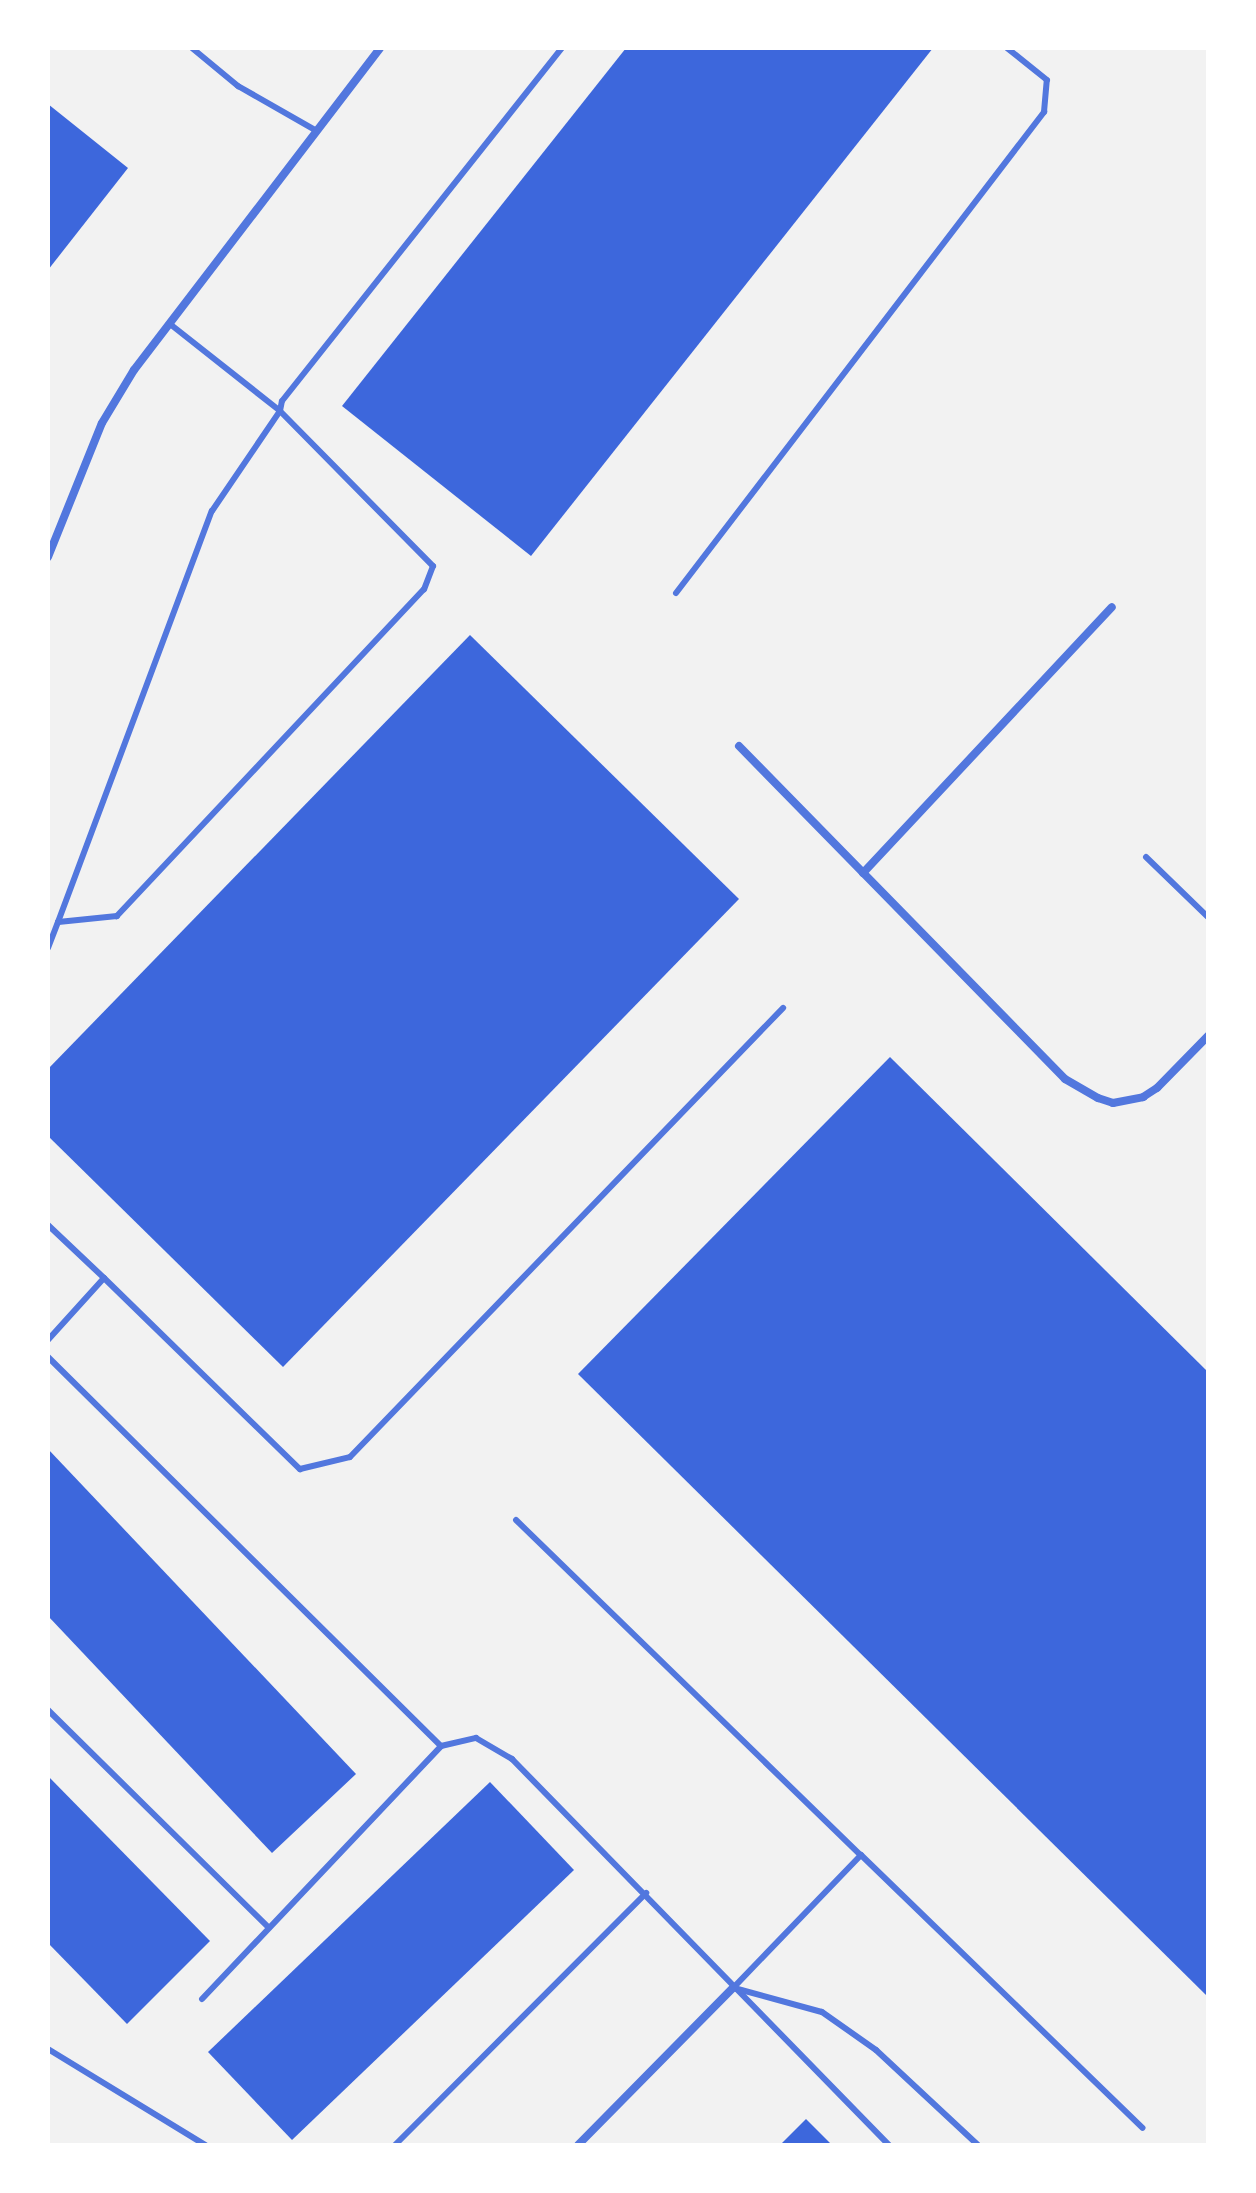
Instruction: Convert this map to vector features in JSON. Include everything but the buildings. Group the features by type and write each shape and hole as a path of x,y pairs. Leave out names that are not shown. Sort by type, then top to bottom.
{"street":[{"path":"48,557 102,423 134,370 380,48"},
{"path":"863,873 1112,607"},
{"path":"739,746 1065,1079 1113,1103 1143,1097 1157,1088 1208,1036"},
{"path":"578,2145 733,1988"}],"lane":[{"path":"192,48 238,86 315,130"},
{"path":"48,948 212,511 280,411 282,401 562,48"},
{"path":"676,593 1044,112 1047,80 1007,48"},
{"path":"58,922 117,916 424,589 433,566 280,411 170,324"},
{"path":"1146,857 1208,917"},
{"path":"48,1225 300,1469 350,1457 783,1008"},
{"path":"48,1340 104,1278"},
{"path":"48,1357 441,1746"},
{"path":"516,1520 1143,2128"},
{"path":"48,1710 269,1928"},
{"path":"202,1999 441,1746 476,1738 512,1759 889,2145"},
{"path":"733,1988 861,1855"},
{"path":"395,2145 646,1893"},
{"path":"733,1988 822,2012 876,2050 978,2145"},
{"path":"48,2049 205,2145"}]}
